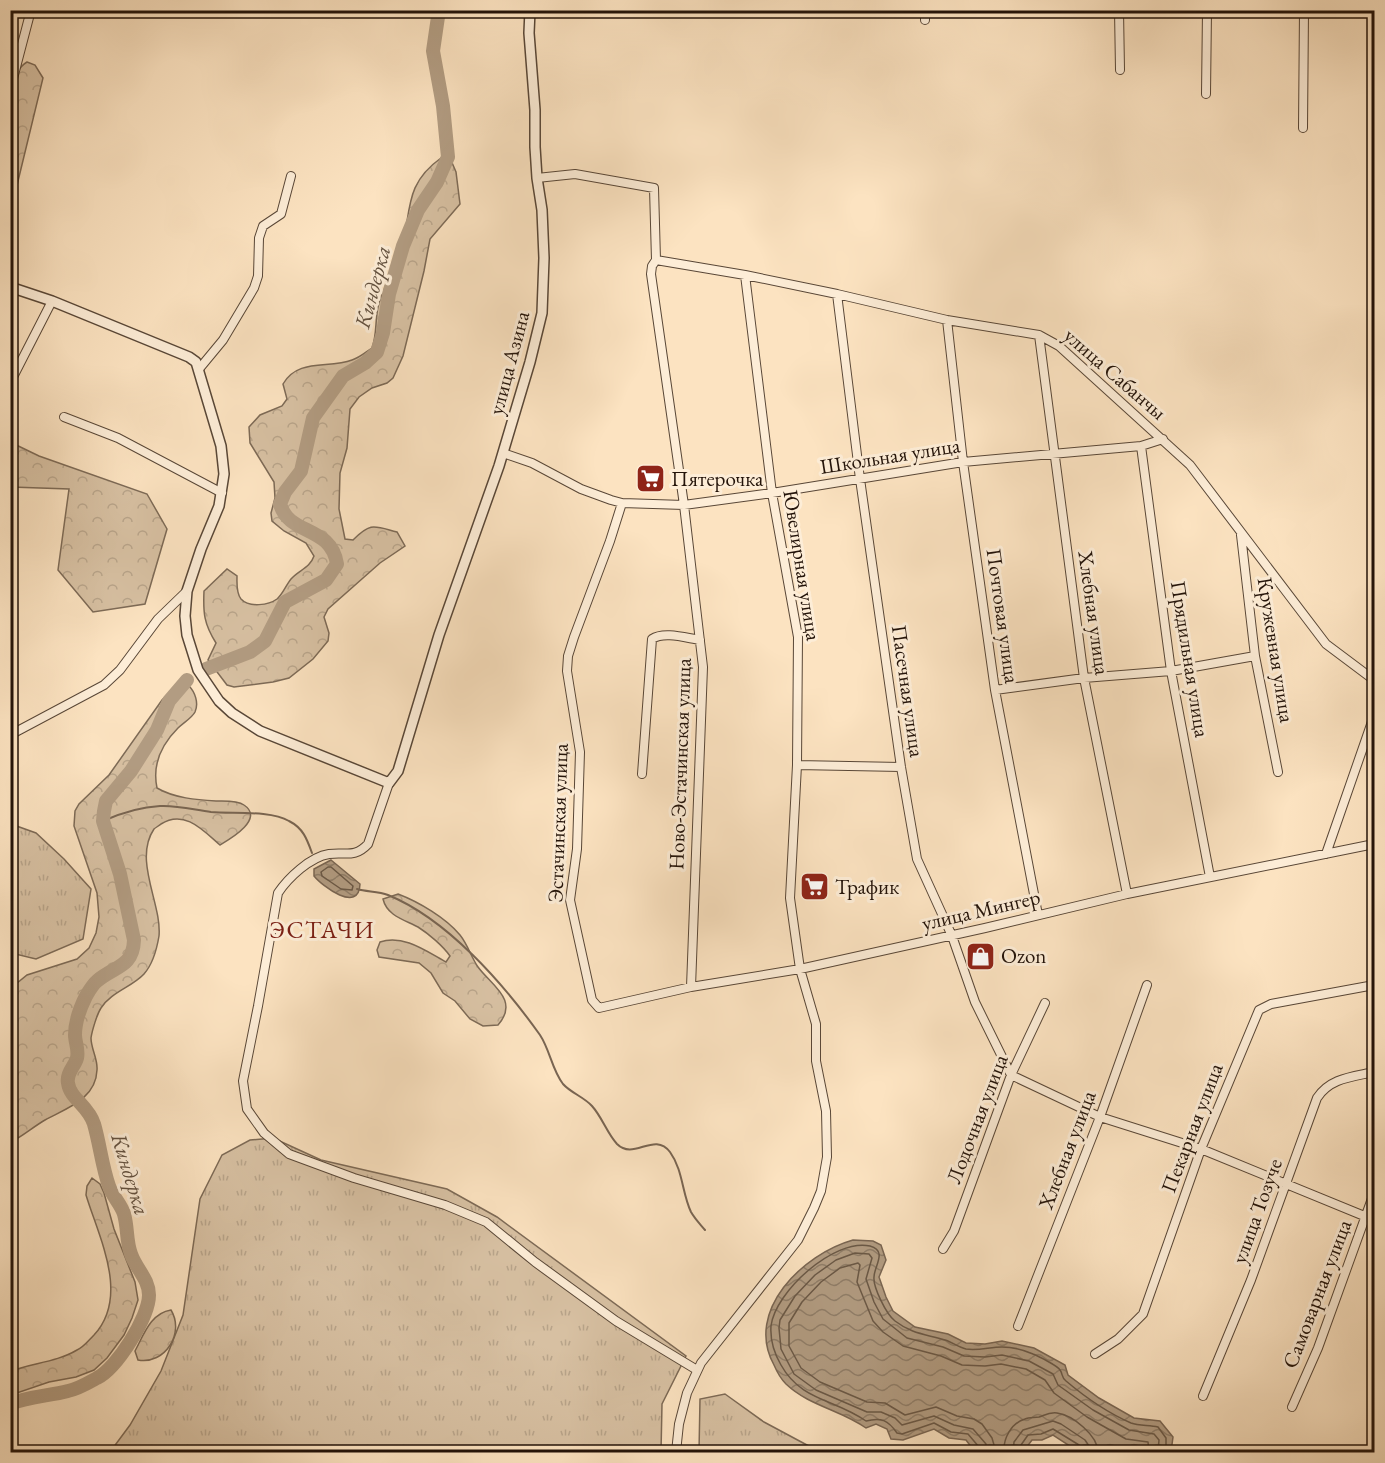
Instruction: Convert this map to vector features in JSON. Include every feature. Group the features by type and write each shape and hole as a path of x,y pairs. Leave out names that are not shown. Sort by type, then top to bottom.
{"street":[{"path":"10,90 31,10"},
{"name":"улица Азина","path":"388,783 398,771 439,635 503,453 542,313 544,258 542,210 537,178 529,33 530,10"},
{"path":"925,10 925,20"},
{"path":"1119,10 1120,70"},
{"path":"1206,94 1207,10"},
{"path":"1303,128 1304,10"},
{"path":"537,178 575,174 654,188 656,260"},
{"path":"200,369 223,340 254,288 258,276 259,238 263,226 280,214 291,176"},
{"name":"улица Сабанчы","path":"656,260 745,275 947,320 1039,335 1059,345 1190,465 1326,644 1374,680"},
{"name":"Ново-Эстачинская улица","path":"656,260 651,274 684,505 703,667 691,987"},
{"name":"Ювелирная улица","path":"676,1452 679,1424 687,1393 701,1363 798,1240 821,1191 827,1157 826,1111 816,1061 816,1024 800,969 790,898 797,765 798,637 772,493 745,275"},
{"path":"10,287 52,301 189,357 196,362 200,369 221,446 224,474 222,493 187,591 185,616 192,655 206,683 232,713 260,731 388,783 368,844 362,852 327,854 300,868 287,879 278,893 258,1006 244,1068 243,1081 247,1109 264,1133 289,1154 354,1178 444,1205 486,1222 535,1262 616,1321 698,1370"},
{"name":"Пасечная улица","path":"837,294 860,479 901,767 917,859 952,936 975,1002 1011,1075"},
{"path":"11,381 52,301"},
{"name":"Почтовая улица","path":"947,320 963,462 995,690 1038,915"},
{"name":"Хлебная улица","path":"1039,335 1084,678 1127,894"},
{"path":"64,417 118,438 222,493"},
{"name":"Школьная улица","path":"503,453 532,463 581,489 622,503 684,505 963,462 1141,446 1163,438"},
{"name":"Прядильная улица","path":"1141,446 1171,671 1210,877"},
{"name":"Эстачинская улица","path":"596,1007 592,1000 570,900 577,849 580,752 567,671 571,646 622,503"},
{"name":"Кружевная улица","path":"1241,534 1255,656 1278,772"},
{"path":"10,735 104,685 120,670 158,619 187,591"},
{"path":"642,774 652,639 656,636 664,636 700,640"},
{"path":"995,690 1084,678 1171,671 1255,656"},
{"path":"1326,854 1374,716"},
{"path":"797,765 901,767"},
{"name":"улица Мингер","path":"596,1007 603,1009 691,987 800,969 952,936 1127,894 1374,844"},
{"name":"Пекарная улица","path":"1095,1354 1119,1340 1143,1314 1201,1149 1259,1010 1271,1004 1374,985"},
{"name":"Хлебная улица","path":"1018,1326 1100,1117 1147,986"},
{"name":"Лодочная улица","path":"943,1249 954,1231 1011,1075 1045,1003"},
{"name":"улица Тозуче","path":"1203,1396 1251,1280 1317,1098 1330,1083 1374,1072"},
{"path":"1011,1075 1100,1117 1201,1149 1374,1220"},
{"name":"Самоварная улица","path":"1292,1407 1318,1348 1374,1193"}],"green space":[{"path":"27,62 35,65 43,78 11,210 11,90 16,74"},
{"path":"441,158 450,158 456,172 460,204 430,239 403,356 393,378 359,397 350,409 347,448 340,473 339,509 345,539 353,540 364,530 378,527 397,532 405,546 380,563 328,609 324,617 329,633 328,641 313,659 289,678 234,687 227,685 208,660 216,643 205,618 204,591 227,569 237,576 238,594 241,599 254,605 269,603 279,597 291,579 307,566 314,556 306,543 284,531 272,521 271,513 275,498 274,482 250,443 249,427 260,415 282,406 287,399 283,384 289,376 305,367 352,360 372,348 378,307 401,252 411,200 420,178"},
{"path":"10,442 39,456 147,494 167,529 145,604 93,612 58,570 69,489 11,487"},
{"path":"189,686 196,698 196,709 194,714 172,734 159,755 156,771 157,788 186,798 241,803 249,810 251,816 244,828 220,845 193,823 185,820 169,820 154,829 148,841 146,854 159,923 159,936 152,961 144,974 105,1002 99,1011 91,1038 97,1066 92,1088 71,1107 45,1120 11,1142 11,988 27,975 77,959 89,948 96,933 99,917 97,893 74,826 75,811 79,804 109,775 162,700 170,692"},
{"path":"11,824 36,833 91,889 83,939 36,959 11,953"},
{"path":"398,894 432,911 460,935 478,967 505,1000 504,1016 498,1025 483,1026 470,1019 455,1001 443,993 431,973 419,963 379,957 377,950 380,942 389,940 414,945 446,962 450,956 427,933 388,910 383,899"},
{"path":"273,1138 321,1160 447,1189 497,1217 686,1356 662,1404 661,1452 110,1452 130,1425 161,1371 183,1315 200,1199 222,1155 250,1140"},
{"path":"92,1178 100,1184 104,1193 114,1229 135,1282 138,1300 132,1318 124,1335 107,1358 94,1370 11,1395 11,1371 61,1357 79,1349 86,1344 105,1320 110,1303 111,1285 104,1248 86,1195 87,1186"},
{"path":"171,1310 176,1328 170,1346 157,1358 138,1360 135,1351 145,1331 158,1315"},
{"path":"725,1394 764,1422 820,1452 699,1452 700,1399"}],"water":[{"path":"331,860 360,884 358,893 354,897 347,897 332,891 314,876 314,869"},
{"path":"853,1240 873,1241 881,1245 886,1260 879,1277 886,1297 893,1311 915,1327 948,1334 966,1343 985,1344 1002,1341 1034,1348 1065,1365 1068,1375 1099,1398 1134,1418 1160,1421 1173,1437 1171,1452 1079,1452 1053,1435 1042,1440 1032,1440 1026,1448 1028,1452 975,1452 966,1440 949,1438 934,1429 903,1440 891,1439 887,1429 876,1424 866,1428 805,1398 786,1384 779,1375 767,1345 767,1325 773,1305 798,1271 834,1247"}],"waterway":[{"name":"Киндерка","path":"206,669 250,652 265,641 285,602 326,580 337,564 327,543 292,521 280,504 285,492 301,471 313,418 343,376 365,363 377,352 383,333 389,294 403,246 418,210 437,182 448,157 443,106 433,51 439,10"},
{"name":"Киндерка","path":"10,1404 72,1390 97,1378 114,1364 131,1341 148,1304 147,1284 131,1254 124,1214 109,1186 94,1124 88,1112 69,1089 68,1079 77,1058 76,1025 86,996 97,981 122,965 133,949 134,940 120,874 103,821 106,801 131,771 157,730 169,701 187,680"},
{"path":"103,821 131,811 160,806 211,812 272,815 298,827 312,853"},
{"path":"357,889 384,894 410,906 452,936 472,954 509,995 540,1035 563,1084 592,1106 617,1144 630,1149 657,1144 664,1146 670,1152 678,1166 691,1212 705,1230"}],"place":[{"name":"Пятерочка","path":"650,479"},
{"name":"Трафик","path":"814,887"},
{"name":"Ozon","path":"980,956"}],"district":[{"name":"ЭСТАЧИ","path":"322,930"}]}
